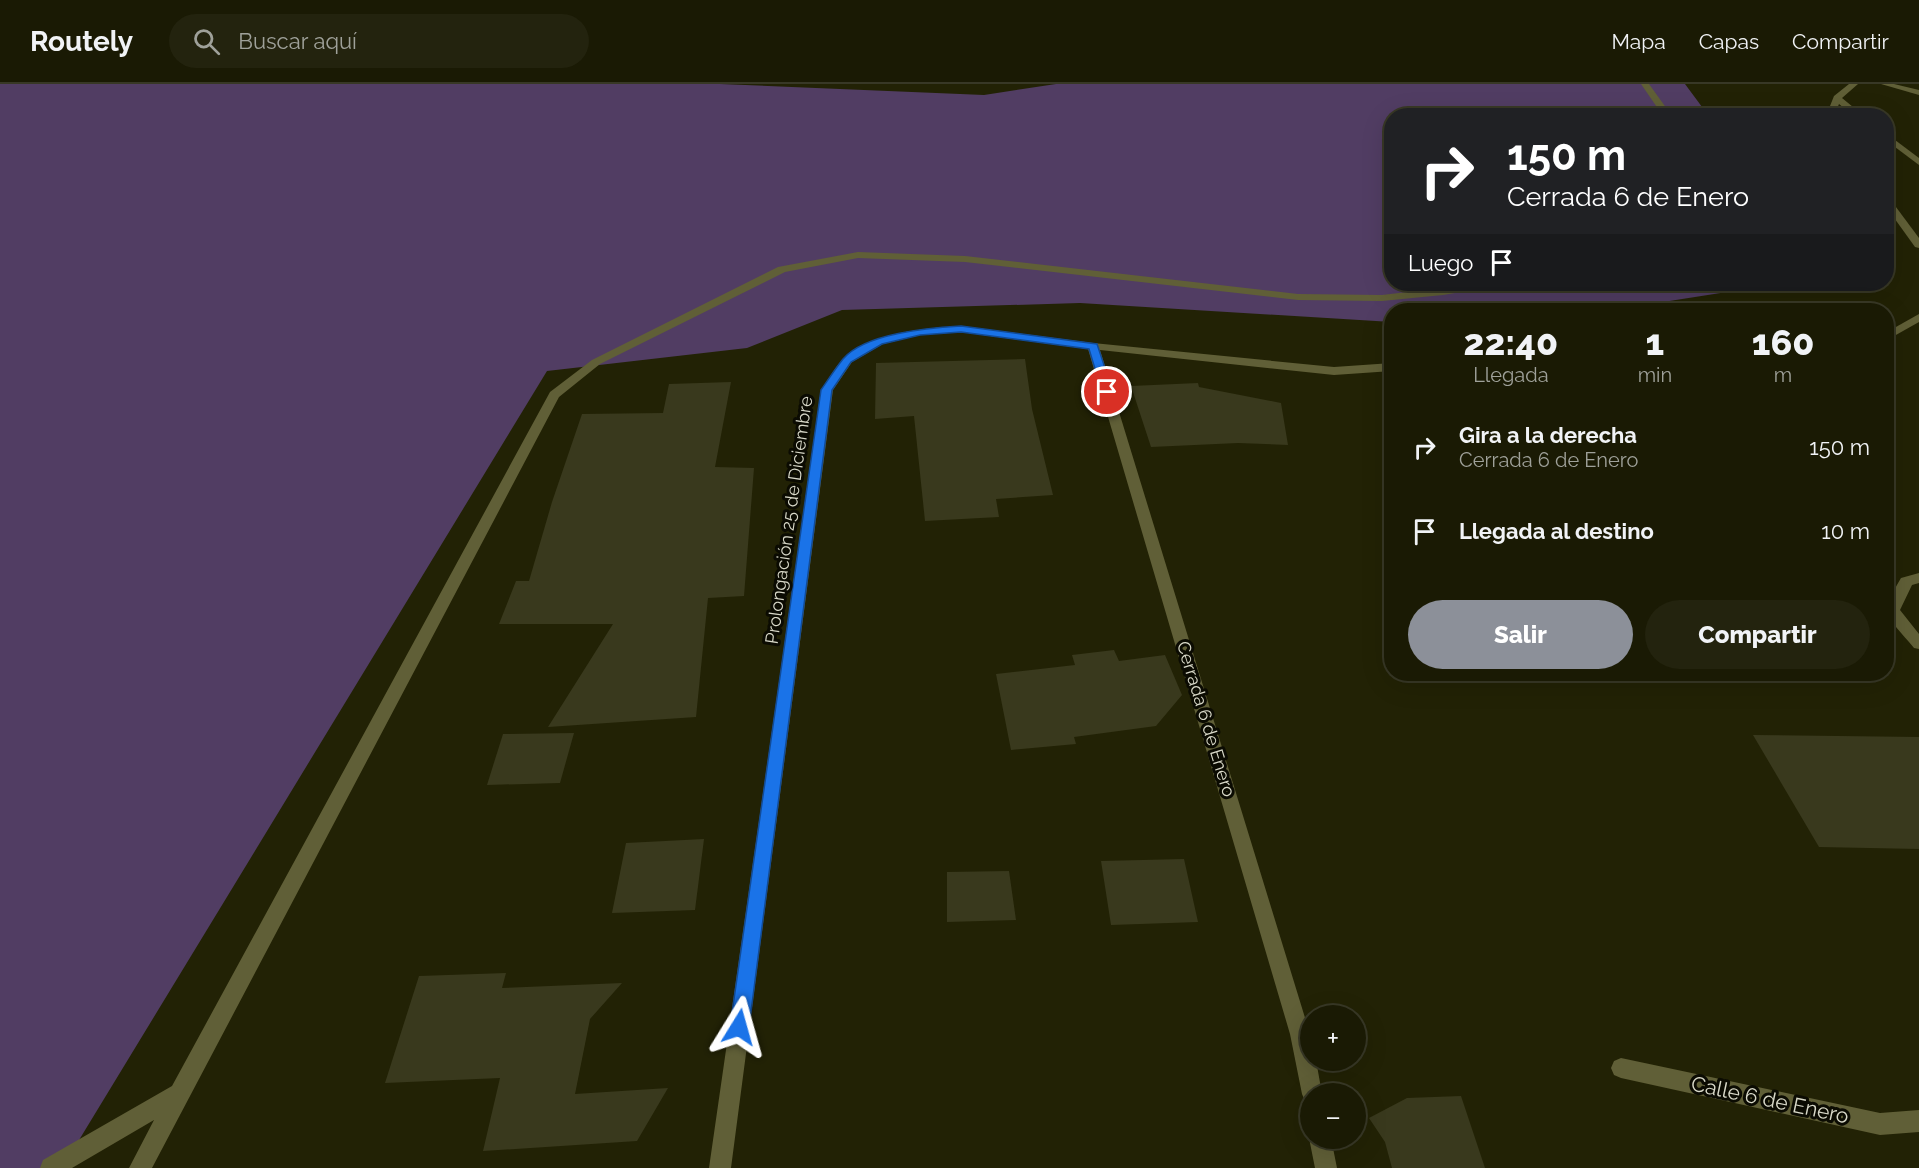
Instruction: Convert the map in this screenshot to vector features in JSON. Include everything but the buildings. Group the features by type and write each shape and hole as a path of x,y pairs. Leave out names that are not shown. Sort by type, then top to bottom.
{"street":[{"path":"1645,84 1662,108"},
{"path":"1833,108 1837,98 1854,84"},
{"path":"1885,84 1919,93"},
{"path":"1837,98 1850,108"},
{"path":"1894,142 1919,162"},
{"path":"1894,211 1919,245"},
{"path":"140,1168 554,395 596,362 782,269 858,255 965,259 1298,297 1382,298 1449,291"},
{"path":"1894,333 1919,317"},
{"name":"Prolongación 25 de Diciembre","path":"720,1168 827,390 848,360 879,342 920,332 961,329 1093,346 1334,371 1384,368"},
{"name":"Cerrada 6 de Enero","path":"1093,346 1300,1034 1310,1083"},
{"path":"1894,606 1905,581 1919,578"},
{"path":"1894,613 1919,644"},
{"name":"Calle 6 de Enero","path":"1621,1068 1880,1124 1919,1121"},
{"path":"51,1168 179,1094"},
{"path":"1322,1149 1326,1168"}],"shaded area":[{"path":"0,84 720,84 984,95 1056,84 1685,84 1703,108 1384,108 1384,291 1733,291 1657,303 1384,303 1384,322 1080,303 842,310 747,348 547,371 62,1168 0,1168"}],"route":[{"path":"739,1027 827,390 848,360 879,342 920,332 961,329 1093,346 1107,392"}]}
